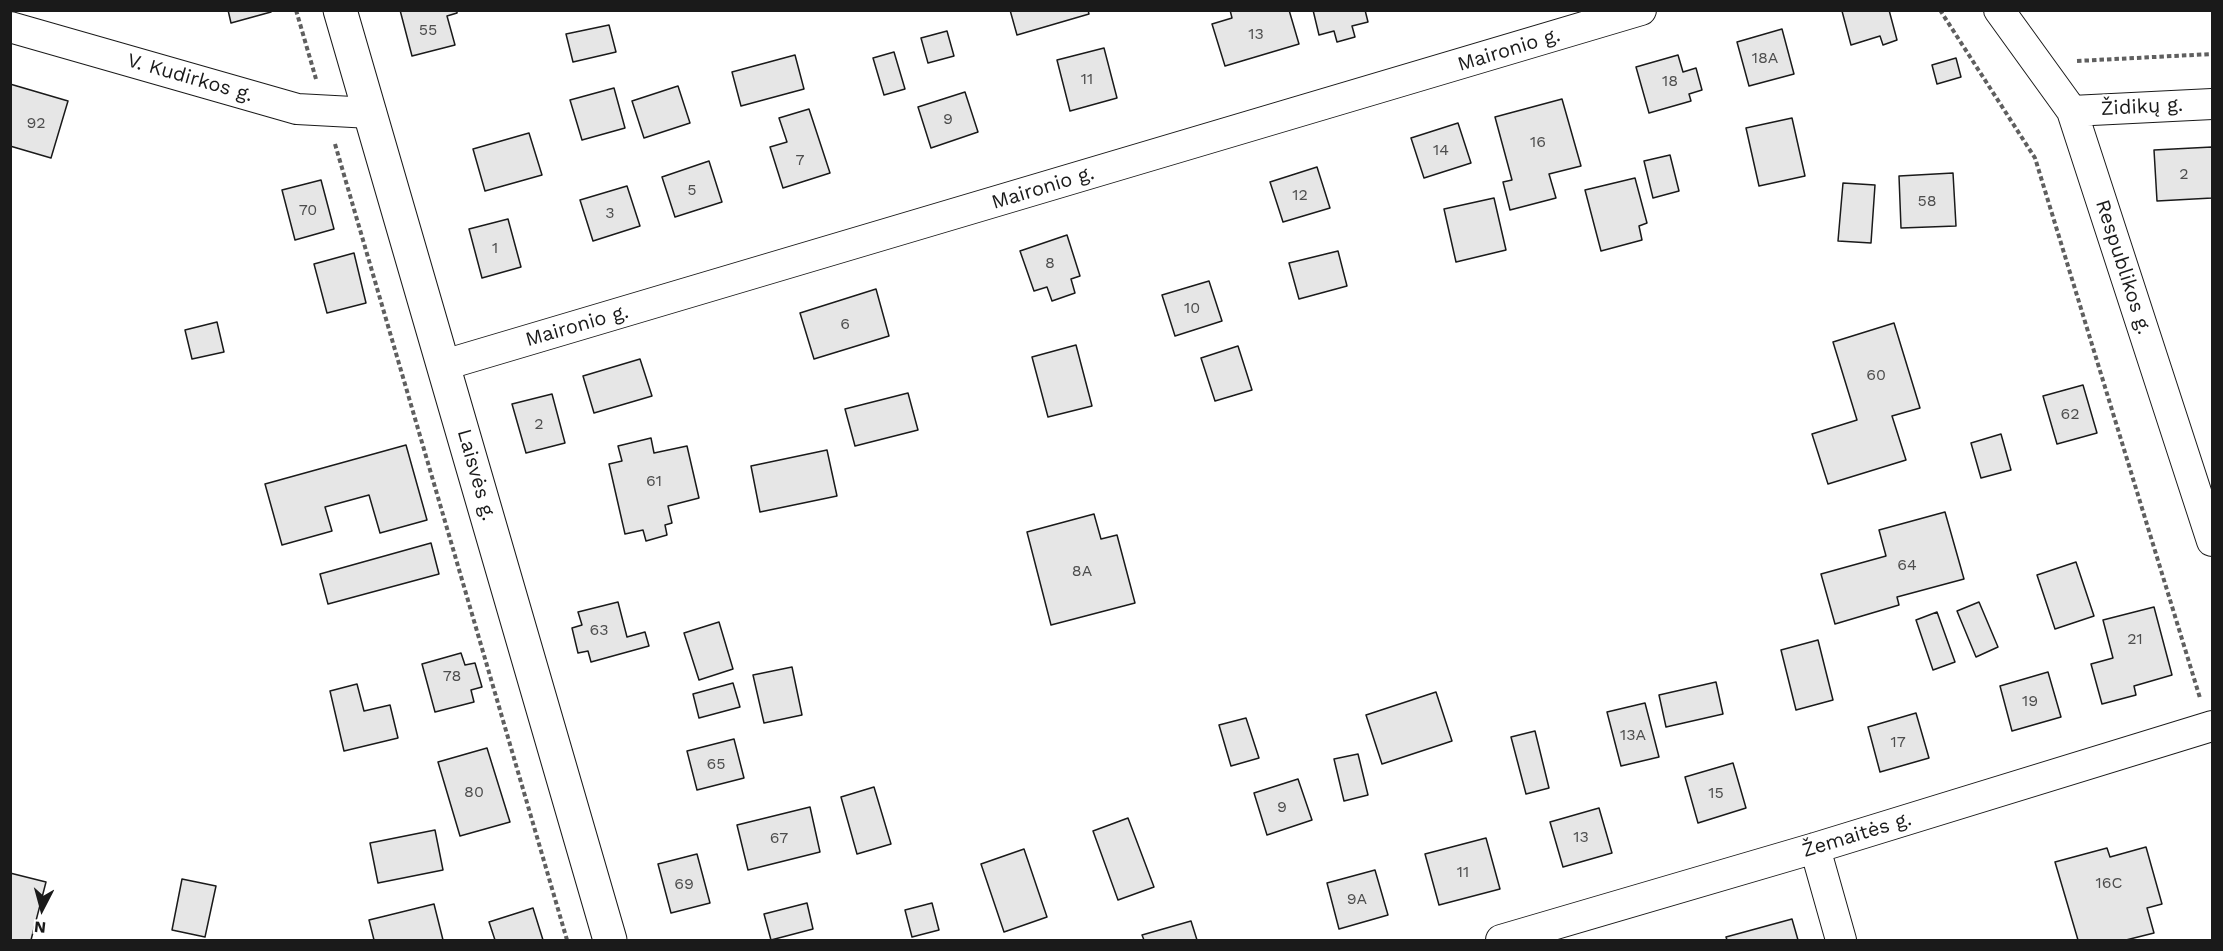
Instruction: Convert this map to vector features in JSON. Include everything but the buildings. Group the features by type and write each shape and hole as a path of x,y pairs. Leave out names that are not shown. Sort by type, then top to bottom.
{"main road":[{"name":"Laisvės g.","path":"340,10 610,940"}],"street":[{"name":"Maironio g.","path":"444,365 1641,10"},
{"name":"Respublikos g.","path":"1999,10 2072,111 2212,542"},
{"name":"V. Kudirkos g.","path":"10,27 297,109 371,113"},
{"name":"Židikų g.","path":"2072,111 2212,104"},
{"name":"Žemaitės g.","path":"1501,940 1815,848 2211,726"},
{"path":"1815,848 1841,940"}],"path":[{"path":"296,10 567,940"},
{"path":"1940,10 2035,158 2211,726"},
{"path":"2071,62 2212,54"}]}
